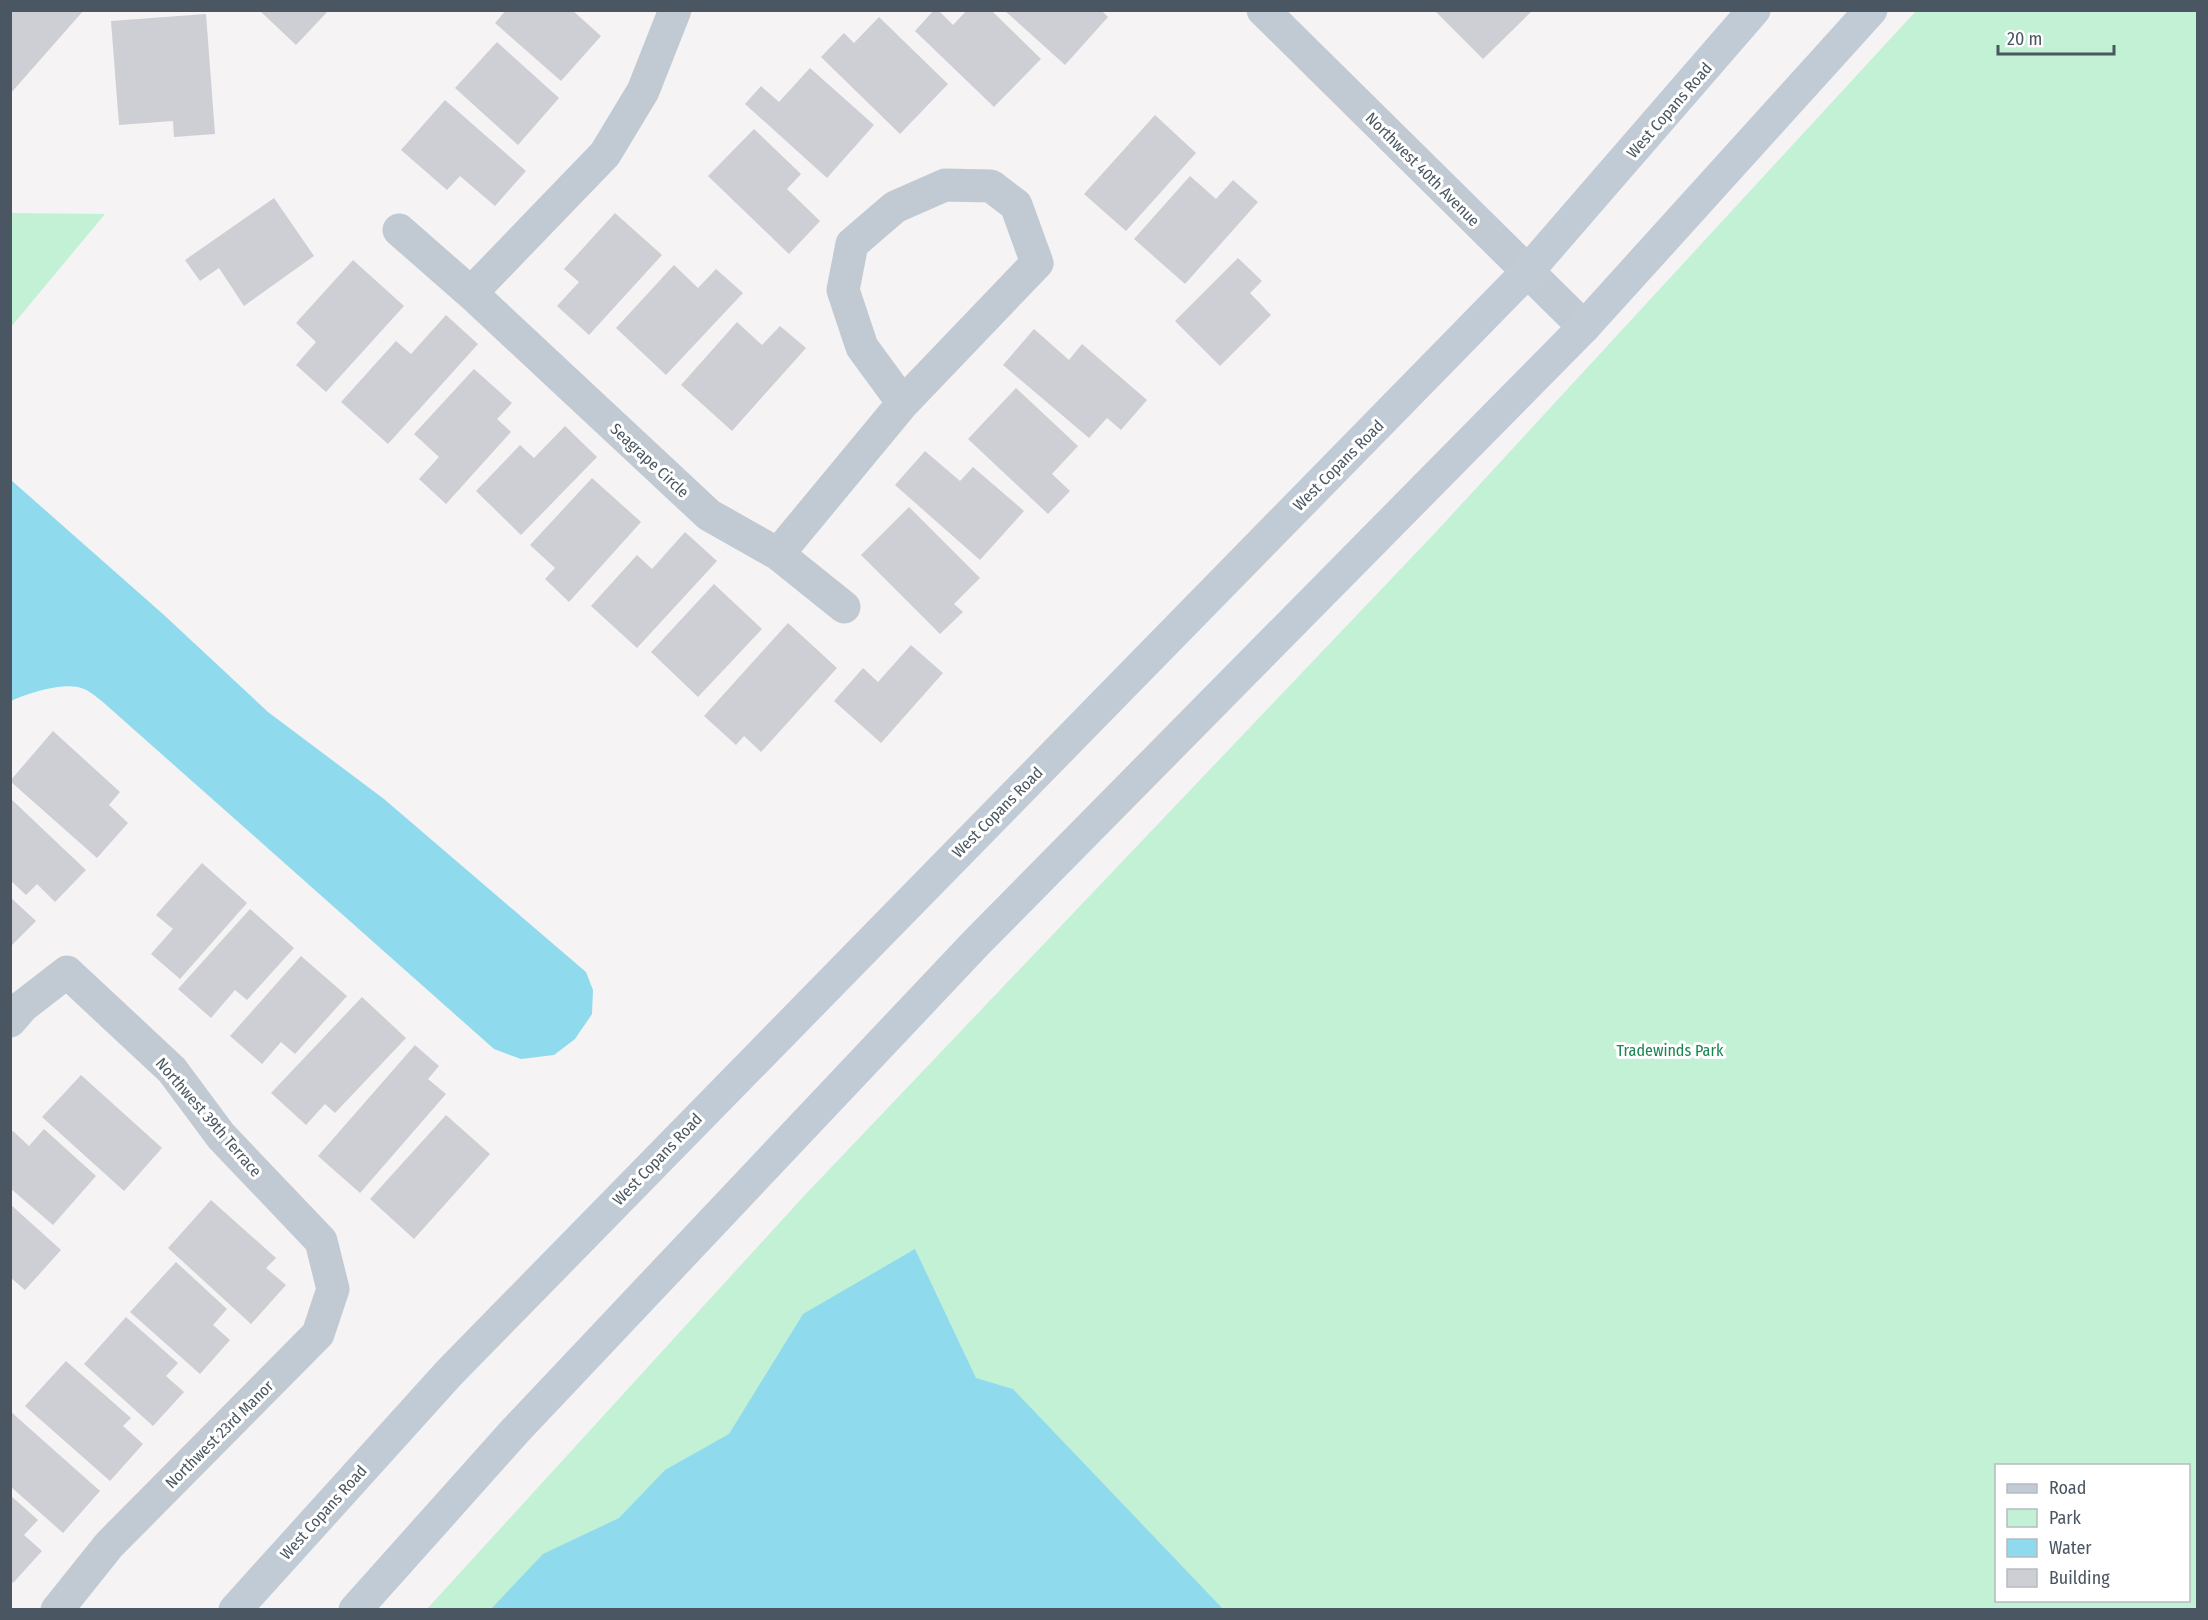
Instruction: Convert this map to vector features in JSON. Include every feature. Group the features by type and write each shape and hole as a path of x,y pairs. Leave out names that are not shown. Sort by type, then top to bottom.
{"main road":[{"name":"West Copans Road","path":"235,1610 449,1373 1527,272 1754,10"},
{"path":"355,1610 515,1431 976,943 1584,327 1871,10"}],"street":[{"path":"471,293 605,154 643,91 675,10"},
{"name":"Northwest 40th Avenue","path":"1263,10 1584,327"},
{"path":"778,554 903,403 1037,263 1016,205 991,186 945,185 895,207 852,244 843,290 862,347 903,403"},
{"name":"Seagrape Circle","path":"399,230 471,293 709,515 778,554 844,607"},
{"name":"Northwest 39th Terrace","path":"10,1021 23,1006 67,972 172,1070 221,1136 321,1241"},
{"name":"Northwest 23rd Manor","path":"57,1610 109,1545 318,1334 333,1289 321,1241"}],"green space":[{"name":"Tradewinds Park","path":"1916,11 2197,11 2197,1609 426,1610 803,1197 1434,534"},
{"path":"10,213 105,214 11,327"}],"water":[{"path":"11,480 164,615 268,712 384,799 586,972 593,990 592,1014 575,1039 554,1055 521,1059 494,1049 94,695 84,689 67,686 37,692 11,701"},
{"path":"915,1249 976,1378 1013,1389 1223,1609 491,1609 543,1554 619,1518 665,1470 729,1434 803,1314"}],"building":[{"path":"10,10 84,10 10,94"},
{"path":"259,10 329,10 296,45"},
{"path":"506,10 572,10 601,36 561,81 495,23"},
{"path":"934,10 938,10 953,25 967,10 991,10 1041,59 994,107 915,31"},
{"path":"1004,10 1101,10 1108,17 1065,65"},
{"path":"1434,10 1529,10 1531,12 1483,59"},
{"path":"206,14 215,134 174,137 173,121 119,125 111,21"},
{"path":"879,17 948,84 900,134 821,57 844,33 854,43"},
{"path":"497,42 559,98 518,145 455,88"},
{"path":"810,68 874,125 827,178 745,104 761,86 779,102"},
{"path":"445,100 526,171 495,206 460,176 447,190 401,150"},
{"path":"1155,115 1196,153 1126,231 1084,194"},
{"path":"754,129 801,174 787,189 820,221 789,254 708,176"},
{"path":"1190,176 1216,199 1233,180 1258,202 1185,284 1134,239"},
{"path":"274,198 314,256 244,306 219,268 200,281 185,260"},
{"path":"615,213 662,255 589,335 557,306 579,282 564,269"},
{"path":"1238,258 1262,281 1250,293 1271,315 1220,366 1175,321"},
{"path":"353,260 404,306 326,392 296,365 316,342 296,323"},
{"path":"674,265 698,288 716,269 743,293 666,375 616,328"},
{"path":"446,315 478,344 388,444 341,402 396,341 411,354"},
{"path":"737,322 762,345 780,326 806,348 732,431 681,385"},
{"path":"1034,329 1069,360 1082,344 1147,400 1121,430 1107,418 1089,438 1003,365"},
{"path":"474,369 512,403 497,419 511,432 446,504 419,479 439,457 414,434"},
{"path":"1016,388 1078,446 1052,474 1070,491 1048,514 968,439"},
{"path":"565,426 597,457 521,535 476,491 520,445 534,458"},
{"path":"925,451 960,481 973,467 1024,511 980,560 895,485"},
{"path":"592,478 641,522 569,602 545,579 555,568 530,545"},
{"path":"909,507 980,578 954,604 963,612 940,634 861,555"},
{"path":"685,532 717,561 637,648 591,606 637,555 652,569"},
{"path":"714,584 762,629 698,697 651,652"},
{"path":"788,623 837,668 761,752 744,736 736,745 704,716"},
{"path":"911,645 943,673 881,743 834,701 863,668 878,682"},
{"path":"53,731 120,792 109,805 128,823 97,858 10,781"},
{"path":"10,798 86,870 55,902 37,884 26,895 10,880"},
{"path":"202,863 247,903 180,979 151,954 173,929 156,915"},
{"path":"10,897 36,921 10,947"},
{"path":"250,909 294,948 247,1000 235,990 211,1018 178,989"},
{"path":"301,956 347,996 295,1054 281,1042 262,1064 230,1036"},
{"path":"362,997 406,1038 335,1113 325,1104 306,1125 271,1093"},
{"path":"415,1045 439,1066 428,1079 446,1094 360,1193 318,1156"},
{"path":"81,1075 162,1148 124,1191 42,1117"},
{"path":"446,1115 490,1154 414,1239 370,1199"},
{"path":"44,1129 96,1176 53,1225 10,1188 10,1134 13,1131 29,1146"},
{"path":"211,1200 276,1258 266,1268 286,1285 251,1324 168,1248"},
{"path":"10,1204 61,1250 25,1290 10,1277"},
{"path":"176,1262 227,1309 213,1325 230,1340 200,1374 130,1312"},
{"path":"126,1317 178,1363 166,1376 184,1392 153,1426 84,1364"},
{"path":"66,1361 131,1418 123,1426 143,1444 110,1481 25,1406"},
{"path":"10,1411 100,1491 63,1533 10,1486"},
{"path":"10,1495 38,1520 24,1535 42,1551 13,1583 10,1580"}]}
